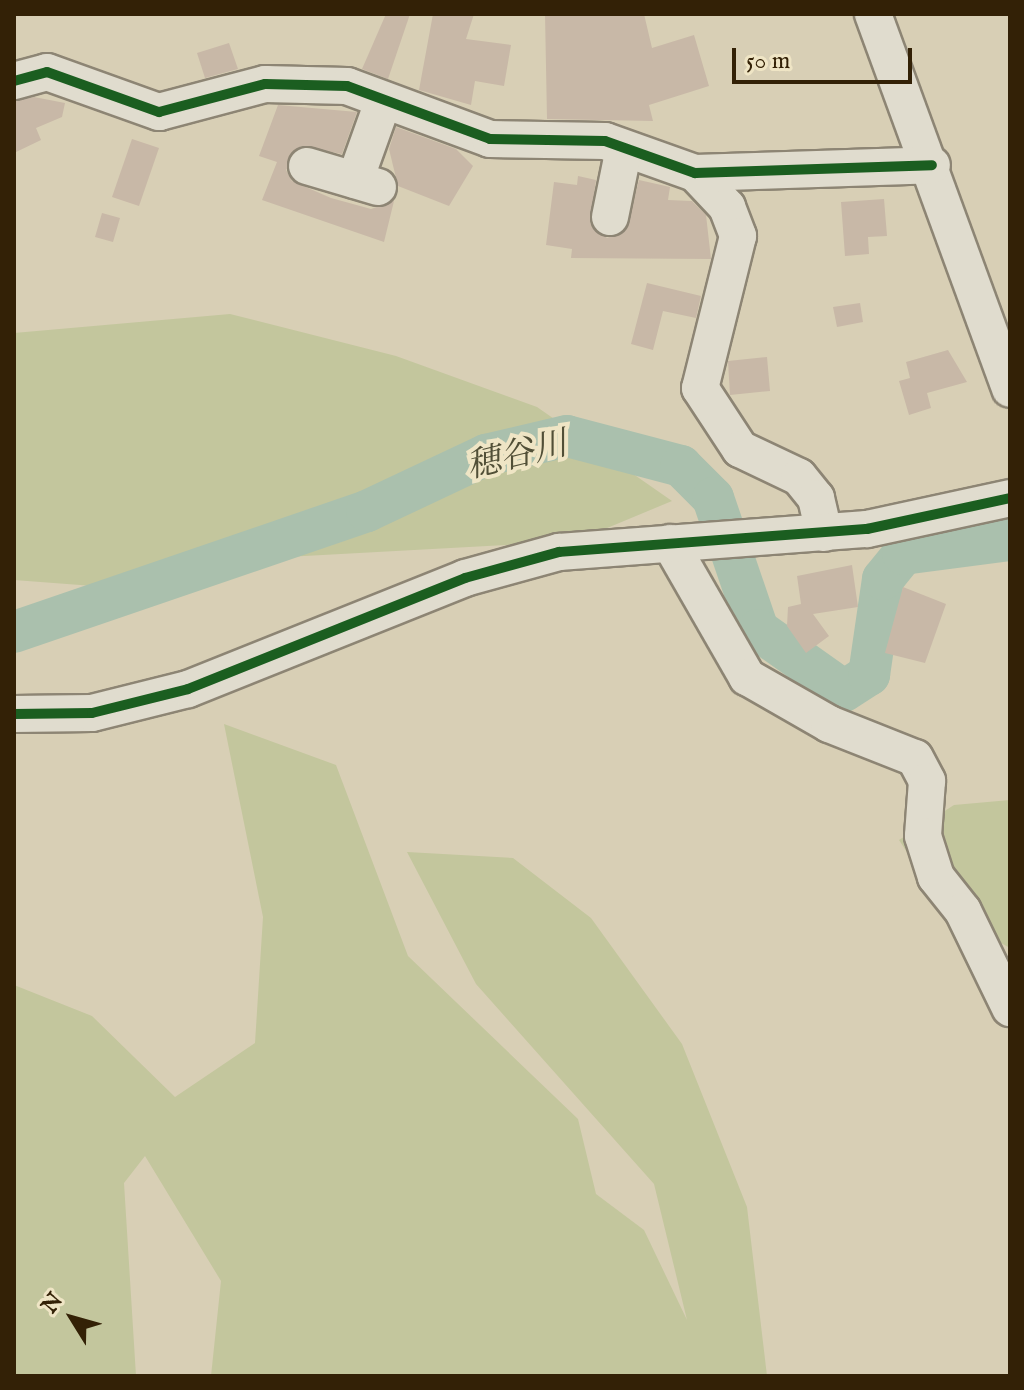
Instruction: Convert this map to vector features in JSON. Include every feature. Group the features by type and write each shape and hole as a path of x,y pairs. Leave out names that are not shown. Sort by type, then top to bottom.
{"street":[{"path":"873,14 1004,344 1010,389"},
{"path":"14,81 47,72 159,112 265,84 347,86 383,102 490,139 624,148 695,173 932,165"},
{"path":"307,166 366,184 383,102"},
{"path":"610,217 624,148"},
{"path":"695,173 727,207 738,236 700,388 740,449 799,477 816,498 824,533"},
{"path":"14,714 92,713 188,689 465,578 559,552 824,533 1010,498"},
{"path":"684,541 747,677 829,724 915,758 927,781 923,836 936,877 963,911 1010,1008"}],"green space":[{"path":"230,314 396,356 537,407 672,501 576,541 231,560 133,589 14,580 14,333"},
{"path":"224,724 336,765 408,956 578,1119 596,1194 644,1230 687,1320 654,1184 476,984 407,852 513,858 591,918 682,1044 747,1207 767,1376 211,1376 221,1281 145,1156 124,1183 136,1376 14,1376 14,985 92,1016 175,1097 255,1043 263,917"},
{"path":"1010,800 1010,948 947,913 899,840 954,805"}],"building":[{"path":"386,14 410,14 388,79 362,69"},
{"path":"433,14 474,14 466,39 511,45 504,86 475,81 471,105 419,90"},
{"path":"545,14 644,14 652,48 694,35 709,86 649,105 653,121 547,119"},
{"path":"229,43 238,69 205,78 197,53"},
{"path":"34,97 65,103 62,117 36,128 41,140 14,153 14,101"},
{"path":"278,105 357,112 342,154 301,146 286,170 292,181 331,198 371,209 394,201 384,242 262,200 277,162 259,156"},
{"path":"396,127 456,149 473,166 449,206 398,186 389,149"},
{"path":"132,139 159,148 139,206 112,197"},
{"path":"578,176 596,180 590,223 607,238 626,230 639,180 670,187 668,200 692,201 706,215 711,259 571,258 572,249 546,245 554,182 577,185"},
{"path":"884,199 887,236 868,237 869,254 845,256 841,202"},
{"path":"102,213 120,218 113,242 95,237"},
{"path":"647,283 701,296 696,318 663,311 653,350 631,344"},
{"path":"860,303 863,322 837,327 833,307"},
{"path":"948,350 967,382 927,393 931,408 909,415 899,381 910,378 906,362"},
{"path":"767,357 770,391 730,395 728,361"},
{"path":"852,565 858,607 813,614 829,636 806,653 787,626 788,607 801,604 797,576"},
{"path":"903,587 946,604 925,663 885,653"}],"waterway":[{"name":"穂谷川","path":"14,632 367,511 486,455 567,436 681,466 713,498 758,630 844,691 869,675 883,579 903,554 1010,540"}],"cycle path":[{"path":"14,81 47,72 159,112 265,84 347,86 490,139 605,141 695,173 932,165"},
{"path":"14,714 92,713 188,689 465,578 559,552 867,529 1010,498"}]}
